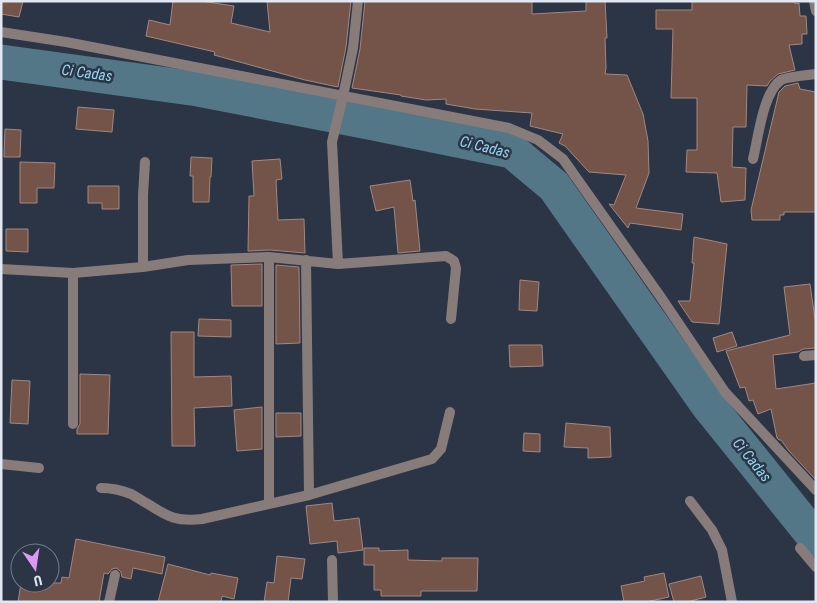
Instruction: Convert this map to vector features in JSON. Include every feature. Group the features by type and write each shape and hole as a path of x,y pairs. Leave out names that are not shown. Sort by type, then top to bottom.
{"street":[{"path":"338,264 332,142 353,48 358,1"},
{"path":"814,1 816,11"},
{"path":"1,32 66,42 342,101 509,128 538,140 563,159 725,392 816,490"},
{"path":"753,160 762,116 773,88 783,79 816,74"},
{"path":"143,267 145,162"},
{"path":"1,268 73,273 143,267 188,260 269,257 338,264 446,256 454,260 456,268 451,319"},
{"path":"269,257 269,504"},
{"path":"306,260 309,496"},
{"path":"73,273 73,424"},
{"path":"804,356 816,355"},
{"path":"101,488 114,489 133,495 166,516 191,520 309,496 432,459 441,448 450,412"},
{"path":"1,464 39,468"},
{"path":"690,501 712,530 722,550 732,602"},
{"path":"800,548 816,567"},
{"path":"332,560 333,602"},
{"path":"109,602 115,575"}],"building":[{"path":"1,1 23,1 19,17 1,14"},
{"path":"173,1 201,1 234,6 231,23 270,32 267,1 351,1 346,47 338,87 214,55 215,52 146,36 149,20 170,25"},
{"path":"365,1 532,1 532,14 586,11 586,1 605,1 607,38 605,38 605,74 627,75 643,114 648,141 649,173 636,208 683,214 681,230 630,223 628,228 609,204 614,205 626,175 589,172 565,146 559,143 563,134 530,126 532,113 475,109 446,104 446,99 426,100 352,88 360,49"},
{"path":"692,1 795,1 795,4 799,3 800,16 806,16 807,34 802,34 802,44 789,45 795,70 778,74 767,86 747,85 746,127 733,127 732,167 746,168 745,200 721,202 717,173 686,172 687,150 697,150 697,98 671,98 673,29 656,29 656,10 692,10"},
{"path":"798,83 800,89 816,92 816,212 784,212 784,215 780,215 780,220 752,220 751,210 779,92 785,86"},
{"path":"78,107 114,110 112,132 76,129"},
{"path":"5,129 21,130 20,157 4,157"},
{"path":"191,157 212,158 209,202 193,202 193,176 190,176"},
{"path":"280,159 282,179 276,180 278,220 304,219 305,253 270,250 248,251 249,196 254,196 252,161"},
{"path":"20,162 55,163 54,188 37,188 37,203 20,203"},
{"path":"410,180 413,201 415,200 420,251 398,253 394,207 376,211 370,186"},
{"path":"88,186 119,186 119,209 102,209 102,203 88,203"},
{"path":"6,229 28,229 28,252 6,251"},
{"path":"694,237 727,244 719,324 692,322 678,301 690,301 694,263 692,263"},
{"path":"262,264 262,306 232,306 231,265"},
{"path":"276,265 299,267 300,343 276,344"},
{"path":"520,280 539,282 537,311 519,310"},
{"path":"810,284 816,326 816,348 773,355 776,389 816,383 816,480 781,440 777,438 771,409 758,414 753,400 749,401 745,387 740,388 726,351 790,335 784,287"},
{"path":"199,319 231,320 231,337 198,336"},
{"path":"171,332 194,332 194,377 231,376 232,406 194,408 195,446 172,446"},
{"path":"732,332 737,346 717,352 713,338"},
{"path":"509,345 542,345 543,366 510,367"},
{"path":"80,374 110,375 108,434 77,434 80,424"},
{"path":"12,380 30,381 28,424 10,423"},
{"path":"262,407 262,449 237,451 234,410"},
{"path":"276,413 301,413 301,436 276,437"},
{"path":"566,423 610,427 611,457 588,458 588,448 564,447"},
{"path":"524,433 540,434 540,452 523,451"},
{"path":"332,503 334,521 359,518 363,550 338,553 337,541 310,544 306,506"},
{"path":"76,539 165,557 162,574 133,568 131,579 122,577 121,572 116,568 112,569 108,574 104,573 99,602 18,602 19,593 60,593 62,577 69,578"},
{"path":"364,548 379,548 379,551 408,550 408,560 442,561 442,558 478,558 477,591 421,591 421,596 381,596 381,590 374,590 374,565 364,565"},
{"path":"277,556 305,559 302,579 291,578 288,602 264,602 267,582 274,583"},
{"path":"168,564 210,575 211,573 238,578 234,599 222,596 221,602 158,602"},
{"path":"664,573 669,597 646,602 624,602 621,586 645,581 644,577"},
{"path":"701,576 706,597 687,602 674,602 669,584"}],"waterway":[{"name":"Ci Cadas","path":"1,62 198,89 512,151 554,186 708,405 816,539"}]}
